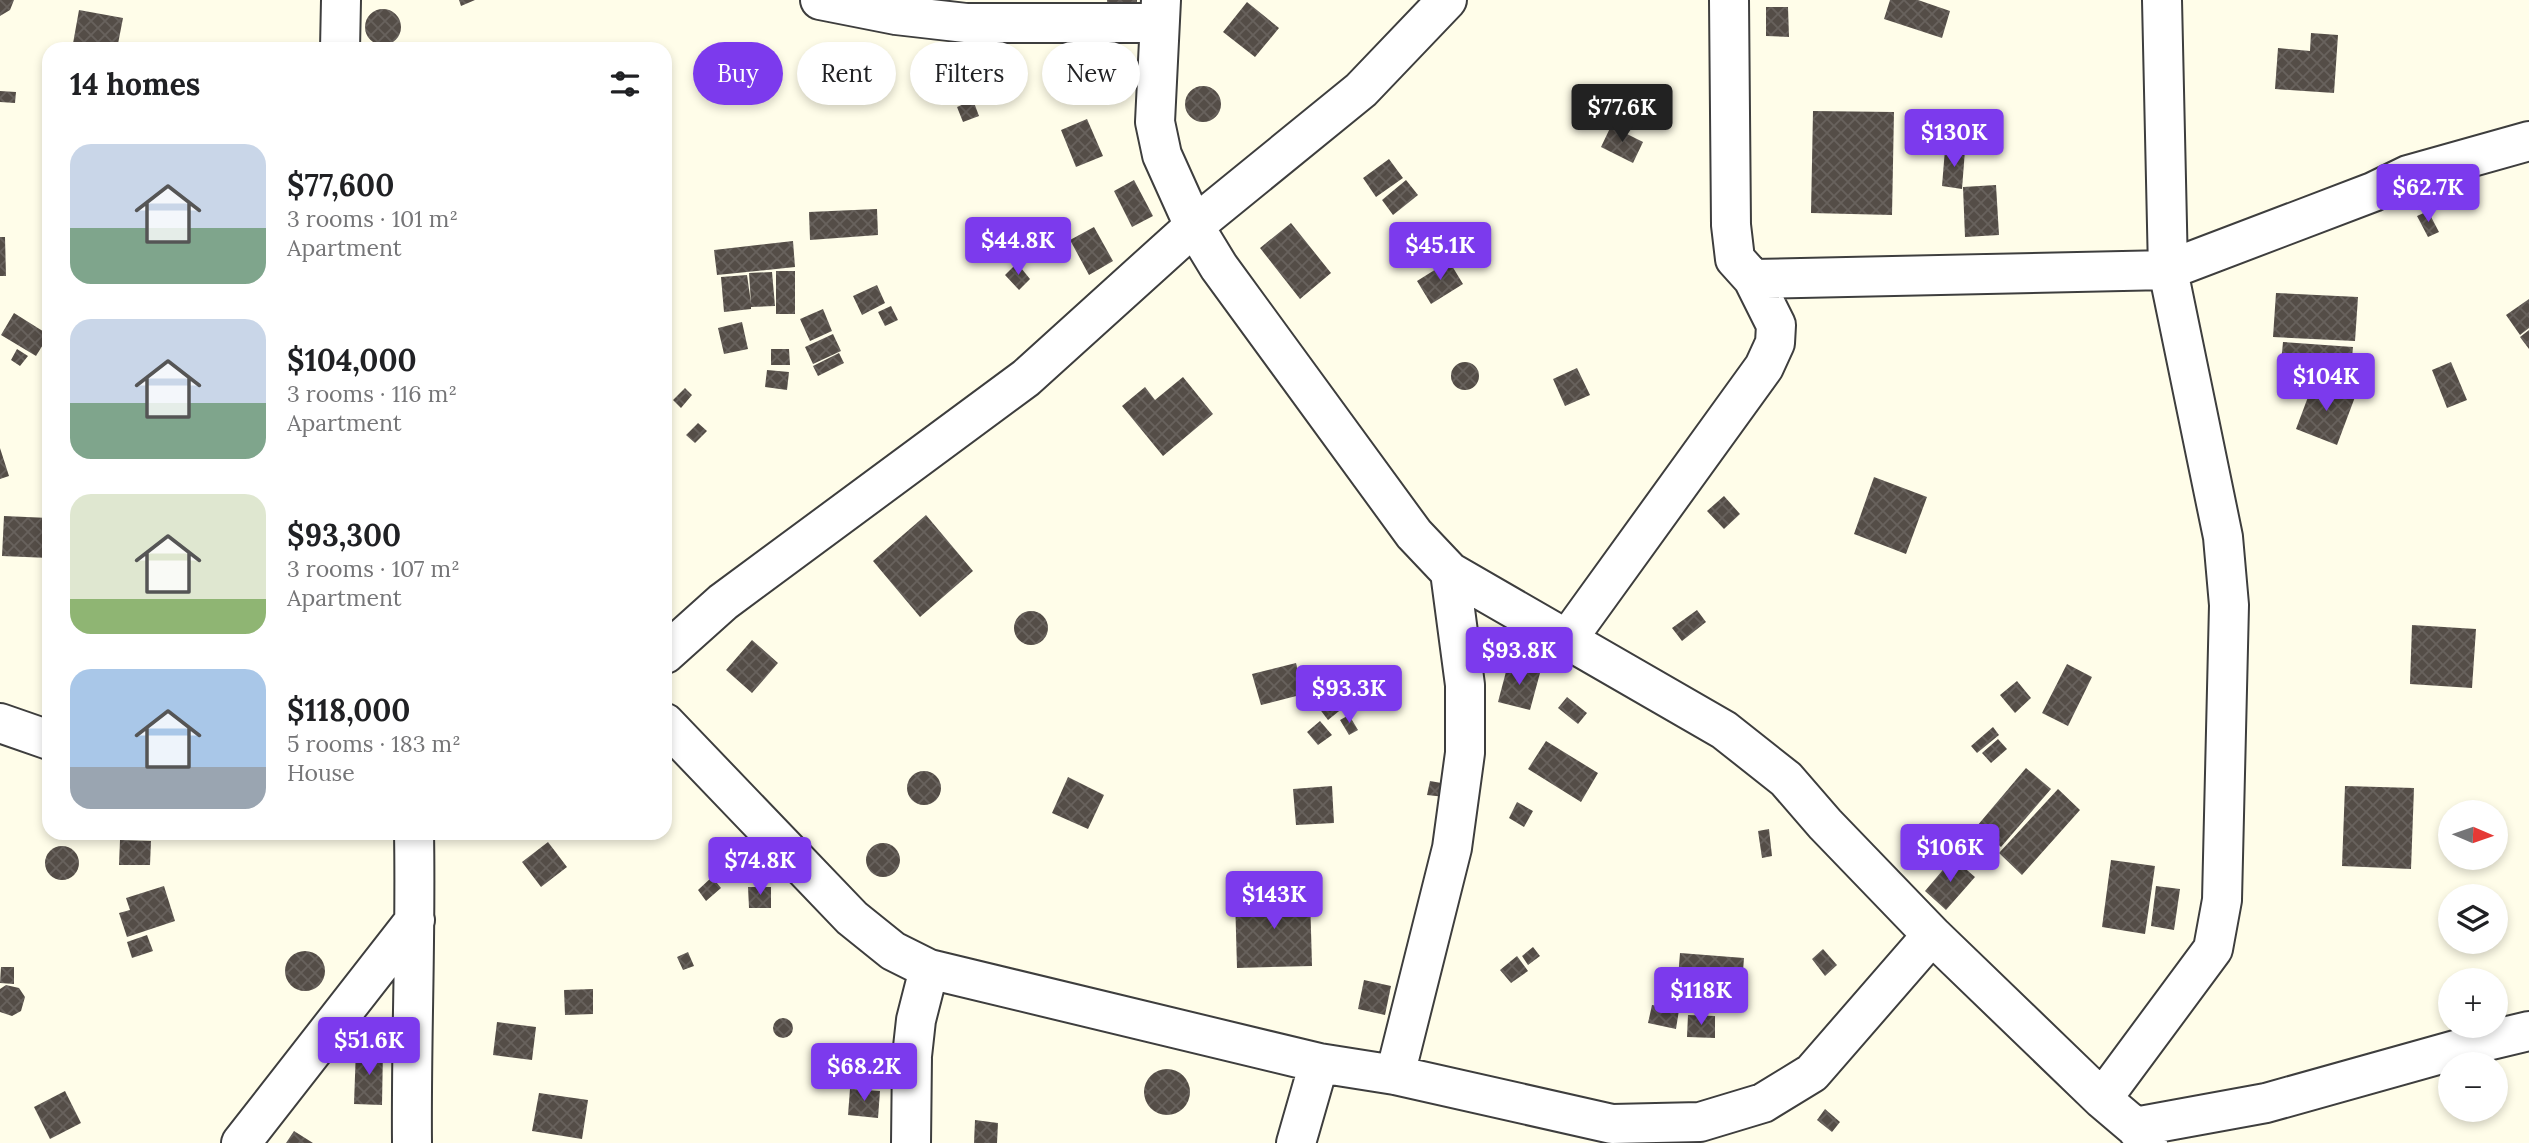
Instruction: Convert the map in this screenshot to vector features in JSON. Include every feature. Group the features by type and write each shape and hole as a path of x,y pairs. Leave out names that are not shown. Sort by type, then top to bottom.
{"street":[{"path":"341,0 341,42"},
{"path":"820,0 896,15 966,23 1160,12 1155,122 1162,155 1194,226 1219,267 1414,534 1450,572 1724,730 1786,779 1825,824 1932,935 2142,1135 2529,1031"},
{"path":"672,648 723,602 1026,378 1194,226 1361,90 1447,0"},
{"path":"1566,641 1764,367 1775,343 1776,325 1752,279 1735,259 1731,225 1729,0"},
{"path":"2102,1098 2213,949 2222,900 2229,606 2223,537 2168,270 2162,0"},
{"path":"1752,279 2168,270 2373,192 2407,175 2529,141"},
{"path":"1395,1075 1452,848 1465,753 1465,685 1450,572"},
{"path":"0,723 42,738"},
{"path":"672,730 852,918 893,951 929,969 1319,1063 1395,1075 1612,1124 1700,1122 1763,1103 1812,1073 1932,935"},
{"path":"412,1143 414,840"},
{"path":"241,1143 415,920"},
{"path":"911,1143 912,1056 916,1020 929,969"},
{"path":"1296,1143 1319,1063"}],"building":[{"path":"0,0 14,0 10,10 0,16"},
{"path":"459,0 475,0 461,6"},
{"path":"1107,0 1137,0 1137,11 1108,12"},
{"path":"1890,0 1918,0 1950,11 1942,38 1884,19"},
{"path":"1247,2 1279,28 1255,57 1223,32"},
{"path":"1766,7 1788,7 1789,37 1766,36"},
{"path":"79,10 123,18 118,42 73,42"},
{"path":"376,10 390,10 400,20 400,34 393,42 373,42 366,34 366,20"},
{"path":"2311,33 2338,35 2334,93 2275,89 2278,48 2310,51"},
{"path":"1203,86 1216,91 1221,104 1216,117 1203,122 1190,117 1185,104 1190,91"},
{"path":"0,91 16,92 15,103 0,102"},
{"path":"975,105 979,116 963,122 957,107"},
{"path":"1813,111 1894,112 1892,215 1811,213"},
{"path":"1087,119 1103,156 1076,167 1061,130"},
{"path":"1611,126 1643,142 1633,163 1601,147"},
{"path":"1945,149 1965,150 1962,189 1942,186"},
{"path":"1389,159 1403,178 1376,197 1363,178"},
{"path":"1134,180 1153,216 1132,227 1114,191"},
{"path":"1406,180 1418,195 1393,215 1382,200"},
{"path":"1996,185 1999,235 1965,237 1963,187"},
{"path":"877,209 878,235 810,240 809,212"},
{"path":"2428,211 2439,232 2428,237 2417,216"},
{"path":"1291,223 1331,273 1300,299 1260,248"},
{"path":"1094,227 1113,261 1089,275 1070,240"},
{"path":"1434,230 1447,250 1420,268 1407,248"},
{"path":"0,237 5,237 6,276 0,276"},
{"path":"793,241 795,267 717,275 714,250"},
{"path":"1449,261 1463,284 1431,304 1417,281"},
{"path":"1017,263 1030,279 1019,290 1005,275"},
{"path":"776,271 795,271 795,314 776,314"},
{"path":"772,272 775,306 724,312 721,277 747,275 751,303 749,273"},
{"path":"877,285 885,303 862,315 853,296"},
{"path":"2276,293 2358,297 2355,341 2273,337"},
{"path":"2529,299 2529,328 2520,335 2506,315"},
{"path":"891,306 898,320 885,326 878,312"},
{"path":"823,309 832,331 810,341 800,319"},
{"path":"14,313 42,331 42,346 36,356 1,335"},
{"path":"742,322 748,349 724,354 718,328"},
{"path":"2529,330 2529,349 2520,337"},
{"path":"833,334 841,351 813,364 805,347"},
{"path":"2283,342 2353,347 2350,380 2280,374"},
{"path":"17,349 28,356 20,366 11,360"},
{"path":"771,349 789,349 790,365 771,365"},
{"path":"839,353 844,363 818,376 813,366"},
{"path":"1465,362 1475,366 1479,376 1475,386 1465,390 1455,386 1451,376 1455,366"},
{"path":"2451,362 2467,400 2447,408 2432,370"},
{"path":"1577,368 1590,395 1565,406 1553,379"},
{"path":"767,370 789,372 787,390 765,387"},
{"path":"1183,377 1213,414 1163,456 1122,406 1145,387 1155,400"},
{"path":"2314,381 2355,397 2337,445 2296,429"},
{"path":"685,388 692,395 681,408 673,400"},
{"path":"698,423 707,431 695,443 686,435"},
{"path":"0,448 9,476 0,479"},
{"path":"1874,477 1927,497 1906,554 1854,534"},
{"path":"1724,496 1740,514 1724,529 1707,511"},
{"path":"926,515 973,571 920,617 873,561"},
{"path":"4,516 42,518 42,558 2,556"},
{"path":"1697,610 1706,622 1682,641 1672,628"},
{"path":"1031,611 1043,616 1048,628 1043,640 1031,645 1019,640 1014,628 1019,616"},
{"path":"2412,625 2476,629 2472,688 2410,684"},
{"path":"752,640 778,663 752,693 726,670"},
{"path":"1296,663 1304,694 1261,705 1252,674"},
{"path":"1508,664 1540,673 1530,710 1498,702"},
{"path":"2067,664 2092,677 2068,726 2042,713"},
{"path":"1339,679 1354,699 1328,720 1312,699"},
{"path":"2017,681 2031,698 2015,713 2000,695"},
{"path":"1567,697 1587,713 1578,724 1558,708"},
{"path":"1349,715 1358,730 1349,735 1340,720"},
{"path":"1320,721 1332,735 1318,745 1307,732"},
{"path":"1993,727 1999,735 1977,753 1971,746"},
{"path":"1998,739 2007,749 1991,763 1982,753"},
{"path":"1546,741 1598,773 1581,802 1528,769"},
{"path":"2026,768 2051,789 2001,847 1977,826"},
{"path":"924,771 936,776 941,788 936,800 924,805 912,800 907,788 912,776"},
{"path":"1068,777 1104,795 1088,829 1052,813"},
{"path":"1430,781 1447,784 1445,797 1427,795"},
{"path":"1332,786 1334,823 1296,825 1293,789"},
{"path":"2345,786 2414,788 2411,869 2342,866"},
{"path":"2058,789 2080,810 2022,875 1999,853"},
{"path":"1517,802 1533,811 1524,827 1509,818"},
{"path":"1769,829 1772,856 1762,858 1758,831"},
{"path":"120,840 151,841 150,865 119,865"},
{"path":"548,842 567,867 541,887 522,862"},
{"path":"883,843 895,848 900,860 895,872 883,877 871,872 866,860 871,848"},
{"path":"62,846 74,851 79,863 74,875 62,880 50,875 45,863 50,851"},
{"path":"737,857 752,874 742,883 727,865"},
{"path":"1953,858 1975,877 1946,910 1925,891"},
{"path":"2111,860 2155,866 2145,934 2102,927"},
{"path":"712,877 721,888 706,901 698,890"},
{"path":"164,886 175,921 127,937 119,913 130,910 126,898"},
{"path":"2156,886 2180,889 2174,930 2151,926"},
{"path":"748,887 771,887 771,908 749,908"},
{"path":"1310,895 1312,966 1237,968 1235,897"},
{"path":"147,935 153,951 132,958 127,942"},
{"path":"1533,947 1540,956 1528,965 1522,956"},
{"path":"1823,949 1837,965 1825,976 1812,959"},
{"path":"305,951 319,957 325,971 319,985 305,991 291,985 285,971 291,957"},
{"path":"688,952 694,966 683,970 677,957"},
{"path":"1680,953 1744,958 1740,1010 1676,1004"},
{"path":"1517,956 1528,971 1511,983 1500,970"},
{"path":"1,967 14,967 14,984 0,983"},
{"path":"1660,969 1673,970 1671,1000 1657,998"},
{"path":"1364,980 1391,986 1385,1015 1358,1009"},
{"path":"6,985 19,988 25,997 21,1011 12,1016 0,1012 0,989"},
{"path":"593,989 593,1014 565,1015 564,990"},
{"path":"1652,1005 1679,1010 1676,1029 1648,1023"},
{"path":"1688,1015 1715,1016 1715,1038 1687,1037"},
{"path":"783,1018 790,1021 793,1028 790,1035 783,1038 776,1035 773,1028 776,1021"},
{"path":"497,1022 536,1027 532,1060 493,1055"},
{"path":"356,1048 383,1049 382,1105 354,1104"},
{"path":"1167,1069 1183,1076 1190,1092 1183,1108 1167,1115 1151,1108 1144,1092 1151,1076"},
{"path":"850,1089 880,1091 878,1118 848,1115"},
{"path":"65,1091 81,1123 50,1139 34,1107"},
{"path":"539,1093 588,1100 582,1139 532,1131"},
{"path":"1825,1109 1840,1122 1832,1132 1817,1120"},
{"path":"975,1120 998,1123 997,1143 974,1143"},
{"path":"294,1131 313,1143 286,1143"}]}
